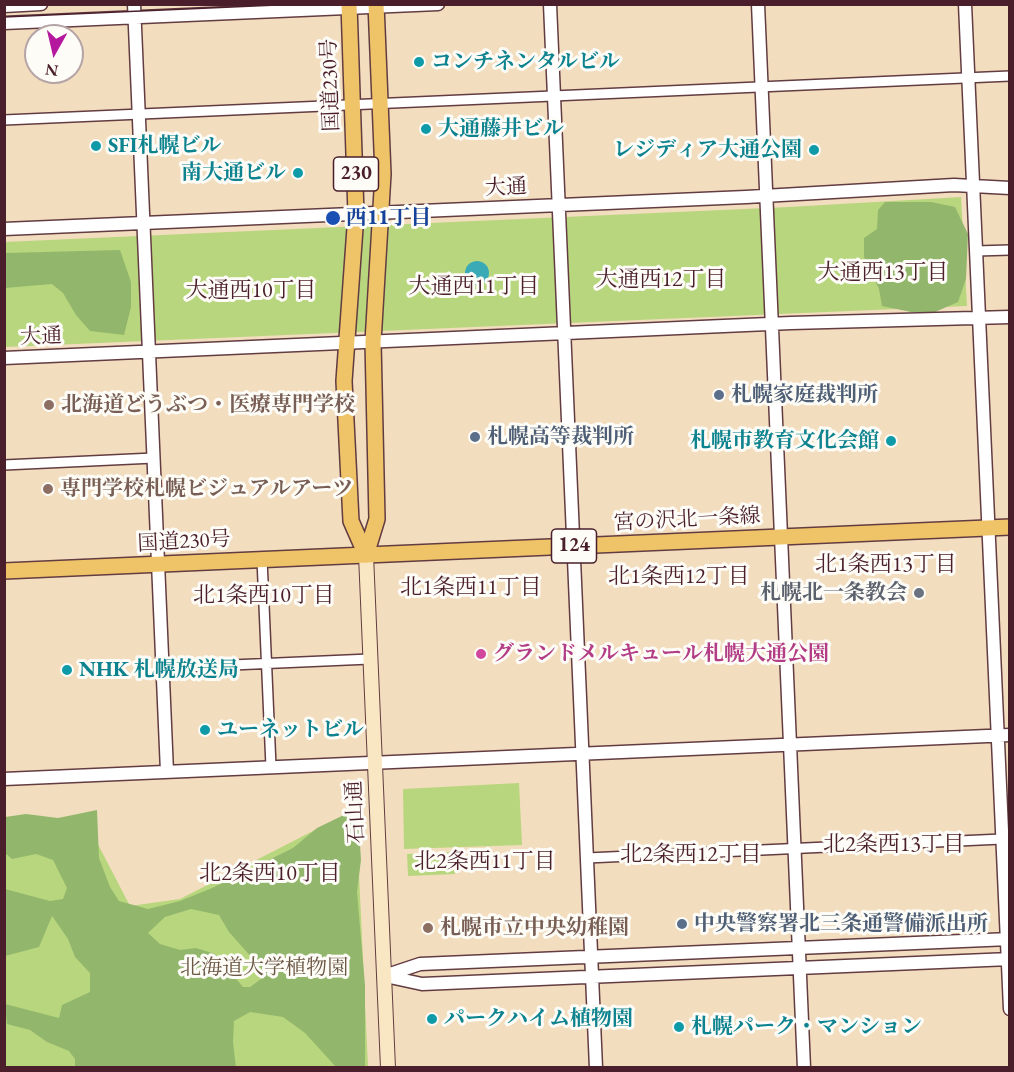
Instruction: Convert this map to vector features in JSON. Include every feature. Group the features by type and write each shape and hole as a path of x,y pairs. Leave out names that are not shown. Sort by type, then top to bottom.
{"main road":[{"name":"国道230号","path":"4,571 366,555 351,521 344,381 356,214 349,6"},
{"name":"230","path":"366,555 377,519 373,342 382,213 376,6"},
{"name":"宮の沢北一条線","path":"366,555 1010,527"},
{"name":"石山通","path":"366,555 388,1068"}],"street":[{"path":"4,6 41,4"},
{"path":"4,23 134,11 438,4"},
{"path":"550,4 596,1068"},
{"path":"758,4 804,1068"},
{"path":"965,4 989,528 1004,735 1004,836 1010,1008"},
{"path":"134,11 167,772"},
{"path":"4,120 1010,76"},
{"name":"大通","path":"4,229 558,205 954,184 1010,188"},
{"path":"976,251 1010,250"},
{"name":"大通","path":"4,358 771,324 1010,317"},
{"path":"4,465 154,458"},
{"path":"262,559 271,767"},
{"path":"163,668 370,659"},
{"path":"4,779 1004,735"},
{"path":"587,858 1004,836"},
{"path":"384,976 420,964 1008,939"},
{"path":"384,976 422,984 1009,959"}],"green space":[{"path":"961,197 967,306 5,347 4,242 789,207"},
{"path":"885,202 931,202 955,207 968,234 966,279 958,302 935,312 911,312 882,306 879,289 864,257 864,238 877,229 878,210"},
{"path":"120,250 131,282 131,307 124,335 90,331 76,315 63,293 52,284 5,288 5,253"},
{"path":"519,783 522,845 404,849 403,789"},
{"name":"北海道大学植物園","path":"356,809 368,1067 5,1067 4,821 90,829 130,906 180,899"},
{"name":"北海道大学植物園","path":"97,810 99,858 110,887 119,901 148,909 180,901 212,888 293,848 317,828 350,812 359,829 361,860 357,892 365,985 365,1067 336,1067 305,1033 283,1017 250,1012 234,1021 233,1042 236,1068 75,1067 75,1059 69,1051 47,1042 30,1030 7,1024 5,1004 59,1018 62,1005 90,992 90,973 75,957 68,939 52,916 39,947 5,956 5,889 50,901 63,899 67,888 53,860 36,854 12,859 5,853 5,817 26,814 58,818","holes":["191,909 219,915 229,932 261,968 261,979 250,987 243,987 215,954 196,948 180,950 160,944 148,933 165,917"]},
{"path":"454,852 455,874 408,876 407,854"}],"water":[{"path":"477,261 485,265 489,273 485,281 477,285 469,281 465,273 469,265"}],"tram line":[{"path":"4,17 300,4"}],"place":[{"name":"コンチネンタルビル","path":"419,62"},
{"name":"大通藤井ビル","path":"426,129"},
{"name":"SFI札幌ビル","path":"96,146"},
{"name":"レジディア大通公園","path":"814,150"},
{"name":"南大通ビル","path":"298,173"},
{"name":"西11丁目","path":"333,218"},
{"name":"札幌家庭裁判所","path":"719,395"},
{"name":"北海道どうぶつ・医療専門学校","path":"49,405"},
{"name":"札幌高等裁判所","path":"475,437"},
{"name":"札幌市教育文化会館","path":"891,441"},
{"name":"専門学校札幌ビジュアルアーツ","path":"48,489"},
{"name":"札幌北一条教会","path":"919,593"},
{"name":"グランドメルキュール札幌大通公園","path":"481,654"},
{"name":"NHK 札幌放送局","path":"67,670"},
{"name":"ユーネットビル","path":"205,730"},
{"name":"中央警察署北三条通警備派出所","path":"682,924"},
{"name":"札幌市立中央幼稚園","path":"428,928"},
{"name":"パークハイム植物園","path":"432,1019"},
{"name":"札幌パーク・マンション","path":"679,1027"}],"district":[{"name":"大通西13丁目","path":"883,273"},
{"name":"大通西12丁目","path":"661,280"},
{"name":"大通西11丁目","path":"474,287"},
{"name":"大通西10丁目","path":"251,291"},
{"name":"北1条西13丁目","path":"886,565"},
{"name":"北1条西12丁目","path":"679,577"},
{"name":"北1条西11丁目","path":"471,588"},
{"name":"北1条西10丁目","path":"264,596"},
{"name":"北2条西13丁目","path":"894,845"},
{"name":"北2条西12丁目","path":"691,855"},
{"name":"北2条西11丁目","path":"485,862"},
{"name":"北2条西10丁目","path":"270,874"}]}
